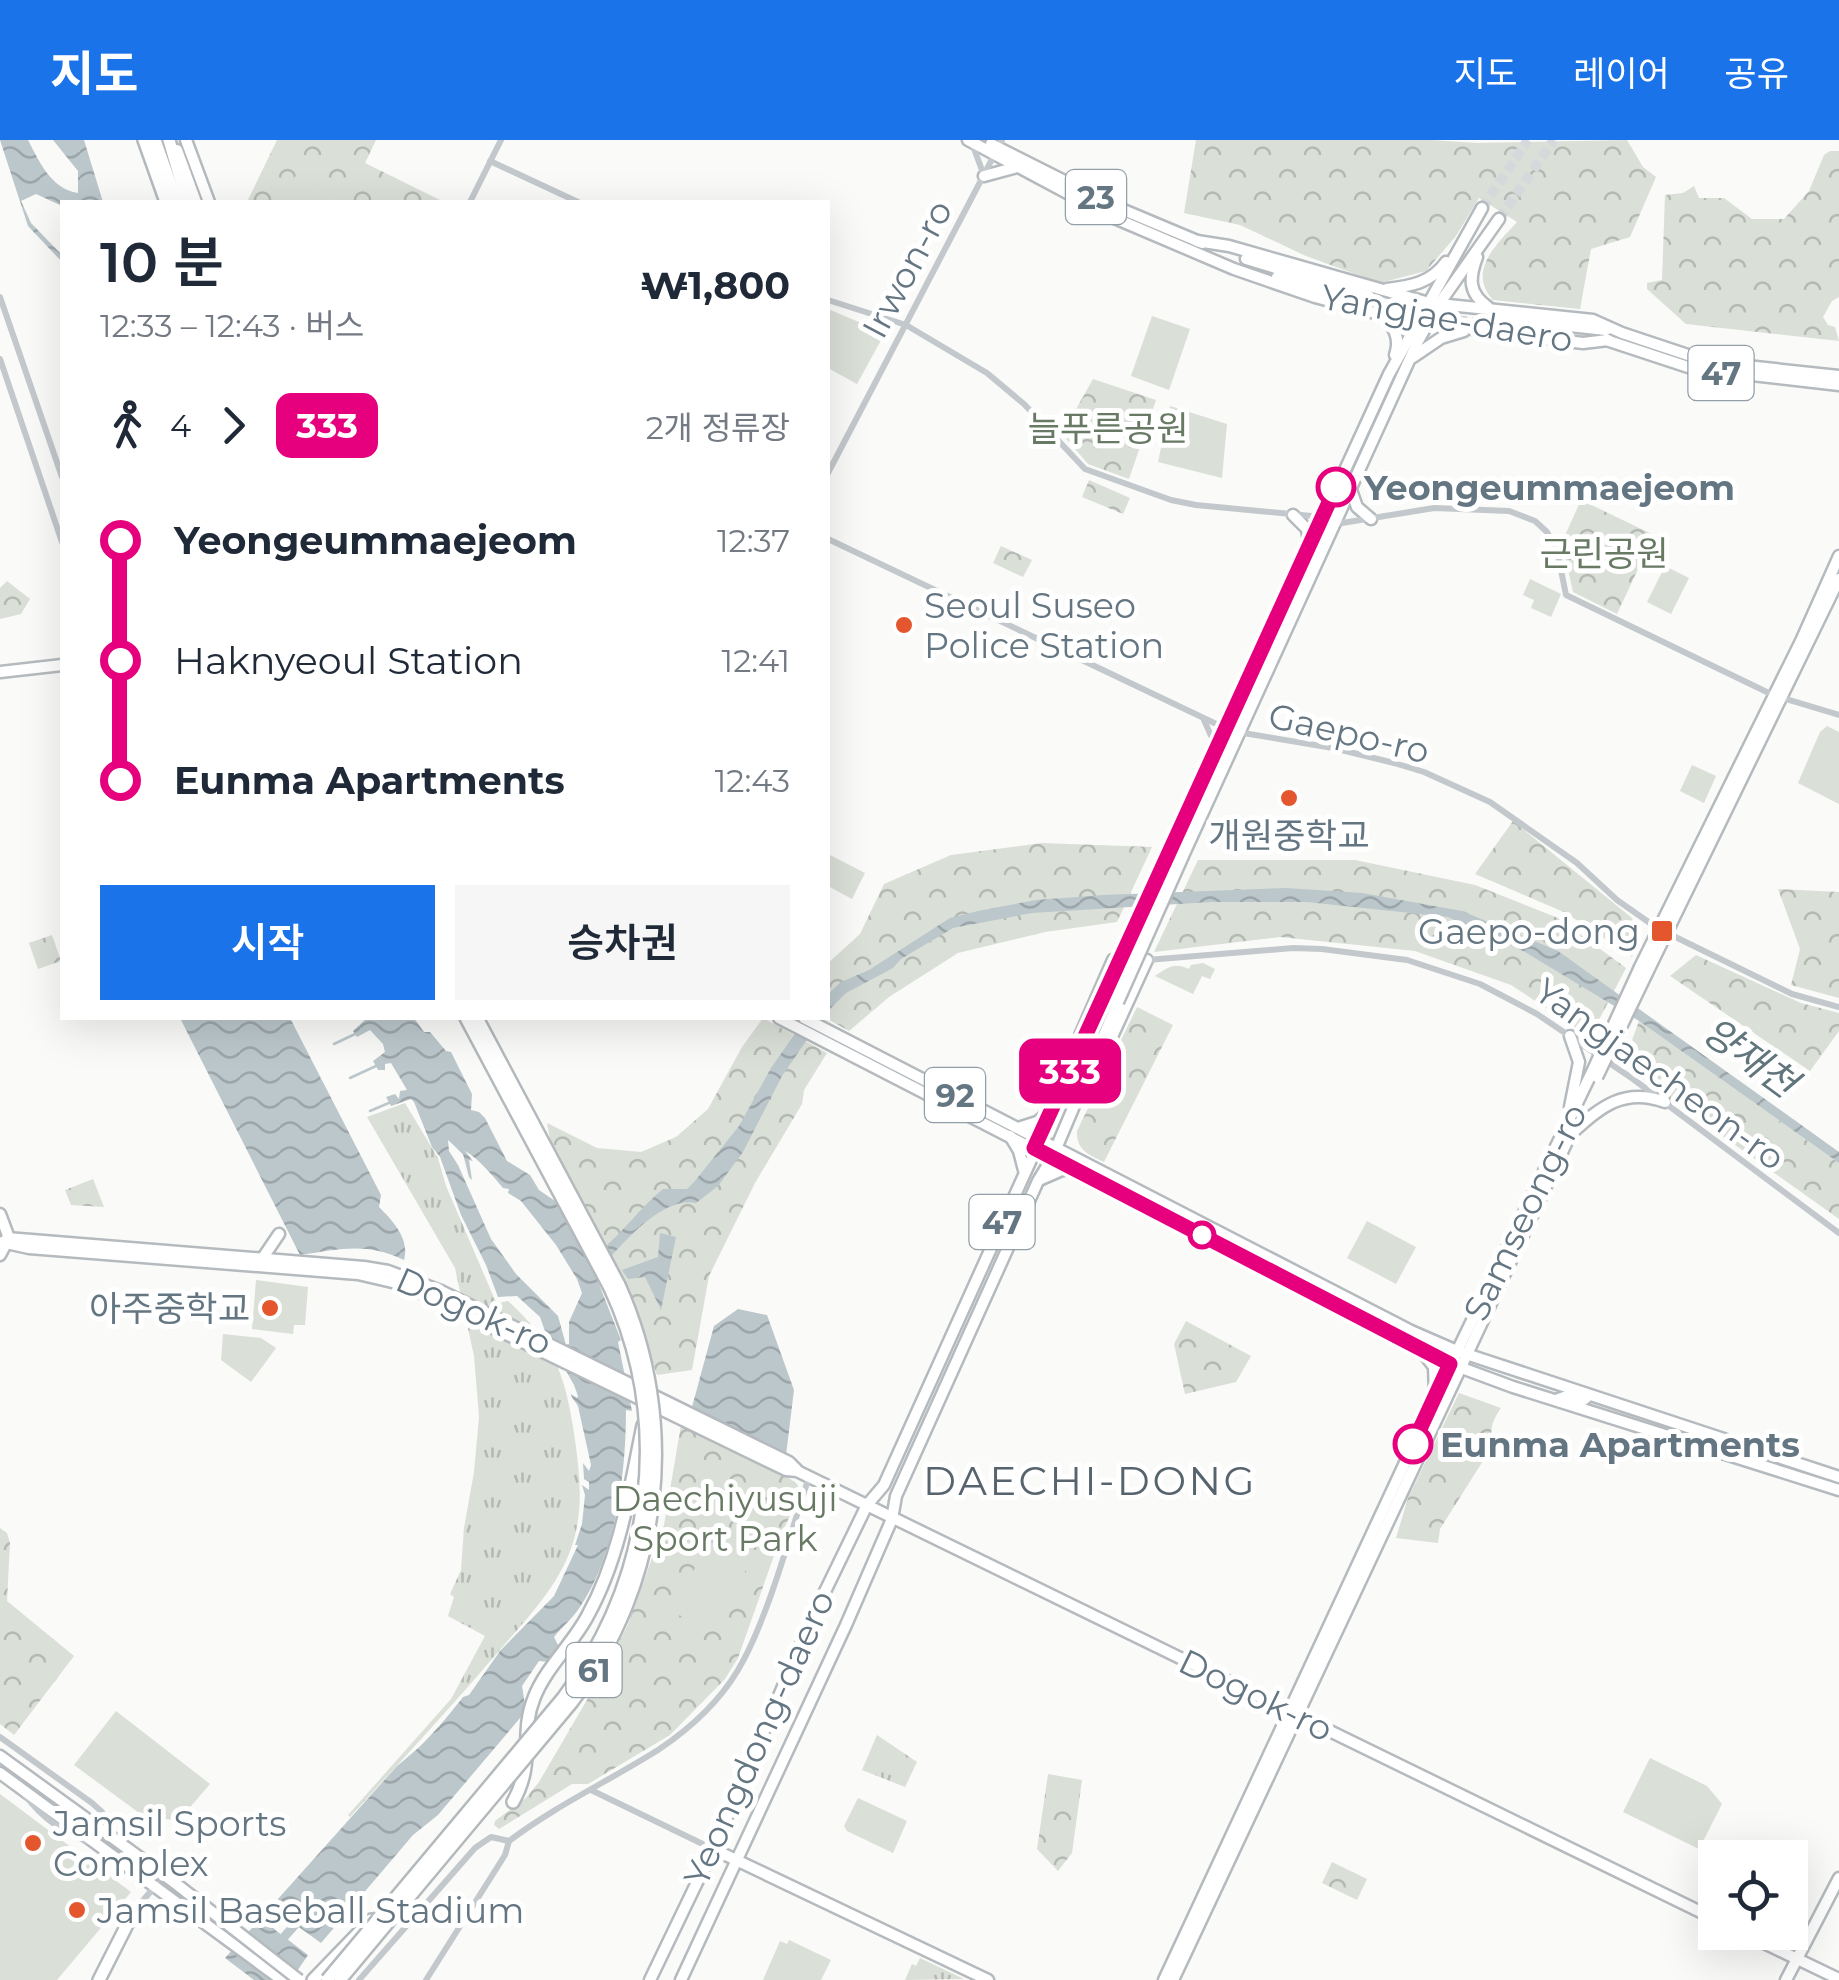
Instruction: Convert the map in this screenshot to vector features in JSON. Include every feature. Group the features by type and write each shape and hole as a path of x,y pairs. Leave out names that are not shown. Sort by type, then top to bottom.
{"highway":[{"path":"144,140 165,200"},
{"path":"155,140 176,200"},
{"path":"171,140 186,200"},
{"name":"61","path":"324,1980 563,1698 598,1644 626,1580 642,1515 648,1471 645,1416 636,1364 617,1304 467,1020"},
{"name":"61","path":"340,1980 588,1680 618,1624 635,1581 656,1495 653,1400 632,1315 607,1260 478,1020"},
{"path":"513,1802 527,1771 533,1699 587,1618 610,1570 645,1416"},
{"path":"313,1980 373,1918 394,1902"},
{"path":"99,1980 134,1911"}],"main road":[{"path":"171,140 195,200"},
{"path":"186,140 208,200"},
{"name":"Yangjae-daero","path":"974,141 998,147 1114,206 1196,241 1366,299 1176,246"},
{"name":"Yangjae-daero","path":"998,147 1020,167 1112,217 1176,246 1314,297 1379,314 1431,307 1456,326 1484,320 1593,320 1709,362 1839,376"},
{"path":"984,176 1020,167"},
{"path":"1384,289 1415,285 1434,276 1482,208"},
{"path":"1431,307 1499,219"},
{"path":"1431,307 1469,228"},
{"name":"Yangjae-daero","path":"1196,241 1229,246 1484,320 1582,342 1608,340 1691,368 1839,384"},
{"path":"1483,242 1470,283 1484,320"},
{"name":"Yeongdong-daero","path":"650,1980 866,1504 884,1485 1309,545 1351,490 1431,307"},
{"name":"Yeongdong-daero","path":"681,1980 892,1519 896,1496 1054,1152 1238,733 1389,374 1431,307"},
{"path":"1379,314 1392,326 1398,343 1389,374"},
{"name":"47","path":"1410,360 1449,334 1484,320"},
{"path":"1351,490 1357,507 1371,519"},
{"path":"1292,515 1307,529 1309,545"},
{"name":"Samseong-ro","path":"1777,696 1839,556"},
{"name":"Samseong-ro","path":"1164,1980 1662,930 1839,579"},
{"path":"0,672 60,667"},
{"path":"1059,1094 1075,1043 1113,960 1147,960 1089,1087 1074,1106"},
{"name":"92","path":"785,1020 850,1047 1461,1353 1839,1476"},
{"name":"92","path":"807,1020 850,1047"},
{"path":"1568,1132 1579,1062 1570,1036"},
{"path":"1568,1132 1615,1099 1650,1097 1665,1102"},
{"path":"1025,1175 1014,1131 1037,1122 1053,1109"},
{"name":"92","path":"1054,1152 1074,1169 1455,1366 1839,1490"},
{"path":"1038,1181 1074,1169"},
{"path":"0,1214 4,1240 0,1258"},
{"path":"262,1259 280,1234"},
{"name":"Dogok-ro","path":"4,1240 29,1248 378,1277 441,1296"},
{"name":"Dogok-ro","path":"4,1240 388,1271 790,1462 798,1471 892,1519 1698,1912"},
{"path":"0,1258 29,1248"},
{"path":"968,1296 973,1299 974,1323"},
{"path":"1416,1346 1434,1367 1436,1385 1429,1410"},
{"name":"Samseong-ro","path":"1292,1714 1429,1410 1455,1366"},
{"path":"1556,1401 1567,1396 1582,1401 1586,1398 1583,1393"},
{"path":"1626,1422 1628,1416 1672,1430 1688,1428"},
{"path":"0,1756 156,1885 169,1884 299,1980"},
{"path":"0,1773 109,1847 135,1854 282,1980"},
{"path":"713,1848 988,1980"},
{"path":"1786,1980 1839,1878"},
{"path":"695,1884 710,1883 717,1898"},
{"path":"686,1901 710,1913"},
{"name":"Samseong-ro","path":"1173,1980 1197,1917"},
{"path":"1777,1950 1839,1979"}],"street":[{"path":"471,200 501,140"},
{"path":"974,141 984,176"},
{"name":"Irwon-ro","path":"830,470 998,147"},
{"path":"490,161 574,200"},
{"path":"0,297 60,471"},
{"path":"830,301 906,324 987,372 1024,404 1086,470 1171,500 1350,524 1434,508 1509,510 1523,515 1540,525 1554,542 1566,595 1777,696 1839,715"},
{"path":"0,359 60,536"},
{"name":"Gaepo-ro","path":"830,540 1224,728 1394,762 1490,802 1662,930 1792,994 1839,1007"},
{"path":"1203,718 1212,736 1212,755"},
{"name":"Yangjaecheon-ro","path":"1147,960 1293,948 1400,958 1448,971 1496,991 1570,1036 1839,1233"},
{"path":"426,1980 505,1855 508,1841 560,1804 591,1790 680,1734 704,1712 738,1670 809,1477"},
{"path":"0,1737 102,1812 109,1847"},
{"path":"606,1797 608,1780"},
{"path":"591,1790 713,1848"},
{"path":"359,1980 476,1848 491,1837 508,1841"},
{"path":"134,1911 156,1885"}],"green space":[{"path":"277,140 376,140 365,163 440,200 248,200"},
{"path":"1196,140 1627,140 1643,167 1656,177 1630,237 1591,249 1580,309 1493,300 1483,279 1487,259 1517,222 1479,198 1456,236 1426,271 1380,283 1306,256 1240,225 1184,213"},
{"path":"1839,151 1839,297 1823,317 1835,327 1839,341 1686,324 1647,289 1647,283 1662,280 1665,195 1683,193 1694,186 1699,198 1724,198 1752,219 1784,219 1809,191 1824,155"},
{"path":"296,175 342,197 341,200 284,200"},
{"path":"830,310 885,333 857,384 830,369"},
{"path":"1152,316 1190,329 1169,390 1131,376"},
{"name":"늘푸른공원","path":"1093,379 1156,400 1129,479 1088,464 1062,434"},
{"path":"1170,406 1227,424 1222,478 1158,462"},
{"path":"1089,480 1130,498 1123,514 1082,497"},
{"name":"근린공원","path":"1581,500 1654,535 1617,614 1573,592 1562,542"},
{"path":"1001,546 1032,560 1023,577 993,563"},
{"path":"1665,566 1689,578 1671,614 1647,602"},
{"path":"1530,579 1561,594 1551,617 1531,608 1534,600 1523,595"},
{"path":"7,581 30,599 21,614 0,619 0,588"},
{"path":"1827,726 1839,732 1839,804 1798,783 1820,732"},
{"path":"1692,765 1716,776 1704,803 1680,791"},
{"path":"1513,821 1632,918 1640,941 1632,957 1566,913 1475,874"},
{"path":"1042,843 1152,847 1117,922 1045,932 958,953 889,997 849,1031 830,1020 830,961 860,934 884,884 951,855"},
{"path":"830,855 865,873 852,899 830,887"},
{"path":"1198,860 1355,860 1475,885 1558,918 1626,968 1590,1037 1511,985 1415,951 1280,937 1154,952"},
{"path":"1778,889 1839,892 1839,998 1791,985 1800,949"},
{"path":"52,935 60,961 38,969 29,943"},
{"path":"1696,955 1801,1003 1839,1013 1839,1031 1810,1071 1670,976"},
{"path":"1203,963 1215,969 1210,979 1202,976 1193,994 1155,976 1171,966 1189,969"},
{"path":"1137,1007 1173,1025 1104,1162 1081,1147 1077,1131"},
{"path":"762,1020 767,1020 827,1053 804,1090 802,1104 755,1183 709,1276 692,1370 657,1375 625,1283 551,1146 547,1123 597,1148 641,1152 676,1137 708,1109"},
{"path":"1639,1021 1839,1163 1839,1219 1623,1065"},
{"path":"405,1103 438,1158 446,1186 495,1300 508,1301 536,1330 561,1376 574,1433 579,1513 568,1556 540,1602 350,1817 451,1699 485,1636 448,1616 454,1597 450,1594 461,1570 479,1417 474,1356 455,1268 367,1117"},
{"path":"93,1179 104,1207 71,1205 65,1190"},
{"path":"1367,1221 1416,1247 1396,1284 1347,1258"},
{"path":"256,1280 308,1287 305,1325 294,1325 293,1334 252,1329"},
{"path":"1186,1321 1251,1356 1236,1382 1185,1394 1174,1344"},
{"path":"223,1334 261,1338 276,1348 251,1382 221,1360"},
{"path":"1459,1393 1501,1408 1492,1426 1493,1445 1440,1529 1438,1543 1396,1538 1408,1498"},
{"name":"Daechiyusuji Sport Park","path":"681,1425 789,1478 801,1492 782,1533 738,1658 725,1679 670,1735 588,1784 572,1784 499,1829 495,1821 526,1798 539,1782 628,1624 664,1525"},
{"path":"726,1487 763,1503 751,1530 714,1514"},
{"path":"0,1528 7,1533 10,1543 7,1601 74,1656 14,1735 0,1724"},
{"path":"706,1540 751,1557 721,1631 676,1614"},
{"path":"116,1711 210,1784 179,1820 146,1818 74,1765"},
{"path":"877,1735 917,1762 905,1787 862,1770"},
{"path":"1650,1758 1707,1786 1722,1804 1704,1840 1698,1840 1698,1849 1623,1812"},
{"path":"1048,1774 1082,1780 1072,1853 1058,1871 1037,1849"},
{"name":"Jamsil Sports Complex","path":"0,1794 131,1892 57,1980 0,1980"},
{"path":"858,1798 907,1821 893,1853 847,1831 844,1826"},
{"path":"1332,1862 1367,1879 1357,1900 1322,1883"},
{"path":"789,1940 831,1960 821,1980 763,1980 780,1941 787,1944"},
{"path":"920,1958 964,1979 905,1980 912,1964 916,1966"}],"water":[{"path":"0,140 28,140 53,180 78,193 78,171 53,140 84,140 102,200 60,200 60,205 36,194 21,201 31,223 60,253 60,260 28,226"},
{"path":"1286,888 1362,893 1462,911 1558,951 1839,1152 1839,1163 1639,1021 1525,952 1448,917 1307,902 1211,902 1032,913 953,928 901,959 893,968 846,993 830,1009 830,992 841,982 869,970 950,918 1036,900"},
{"path":"181,1020 291,1020 381,1195 379,1207 395,1224 405,1245 404,1260 365,1249 300,1255"},
{"path":"365,1020 415,1020 424,1032 430,1032 451,1052 472,1094 471,1110 485,1118 507,1161 530,1175 539,1190 555,1201 587,1260 663,1189 687,1189 694,1182 739,1126 771,1068 805,1020 821,1020 782,1076 743,1152 718,1186 696,1203 682,1203 654,1216 595,1274 621,1340 618,1342 632,1411 626,1410 621,1486 610,1538 592,1586 554,1637 559,1647 549,1662 539,1661 522,1686 526,1711 321,1943 285,1917 276,1921 274,1929 308,1955 291,1980 254,1980 225,1958 397,1766 469,1695 500,1651 554,1596 578,1545 585,1495 582,1485 589,1490 583,1463 589,1471 591,1465 578,1406 571,1394 578,1396 540,1317 517,1296 498,1297 414,1102 411,1099 391,1106 386,1097 395,1094 399,1099 400,1091 407,1090 391,1063 385,1064 385,1070 378,1070 373,1061 385,1052 383,1044 370,1030 357,1037 353,1031","holes":["448,1140 463,1154 472,1180 469,1160 473,1161 465,1151 521,1201 577,1279 582,1293 569,1322 569,1344 566,1345 558,1316 516,1274 491,1239 449,1151"]},
{"path":"660,1233 676,1237 661,1310 645,1277 628,1279 622,1270 658,1257"},
{"path":"738,1309 767,1315 794,1390 786,1455 692,1407 714,1326"}],"waterway":[{"path":"334,1044 355,1034"},
{"path":"350,1078 376,1066"},
{"path":"370,1111 391,1102"},
{"path":"277,1945 300,1919"}],"tunnel":[{"path":"1482,208 1528,140"},
{"path":"1499,219 1554,140"},
{"path":"1363,301 1406,311"},
{"path":"1442,318 1487,324"}],"bus line":[{"name":"333","path":"1336,487 1034,1148 1450,1364 1413,1444"}],"place":[{"name":"Yeongeummaejeom","path":"1336,487"},
{"name":"Seoul Suseo Police Station","path":"904,625"},
{"name":"개원중학교","path":"1289,798"},
{"name":"Gaepo-dong","path":"1662,931"},
{"name":"아주중학교","path":"270,1308"},
{"name":"Eunma Apartments","path":"1413,1444"},
{"name":"Jamsil Sports Complex","path":"33,1843"},
{"name":"Jamsil Baseball Stadium","path":"77,1910"}],"district":[{"name":"DAECHI-DONG","path":"1090,1480"}],"water label":[{"name":"양재천","path":"1750,1057"}]}
